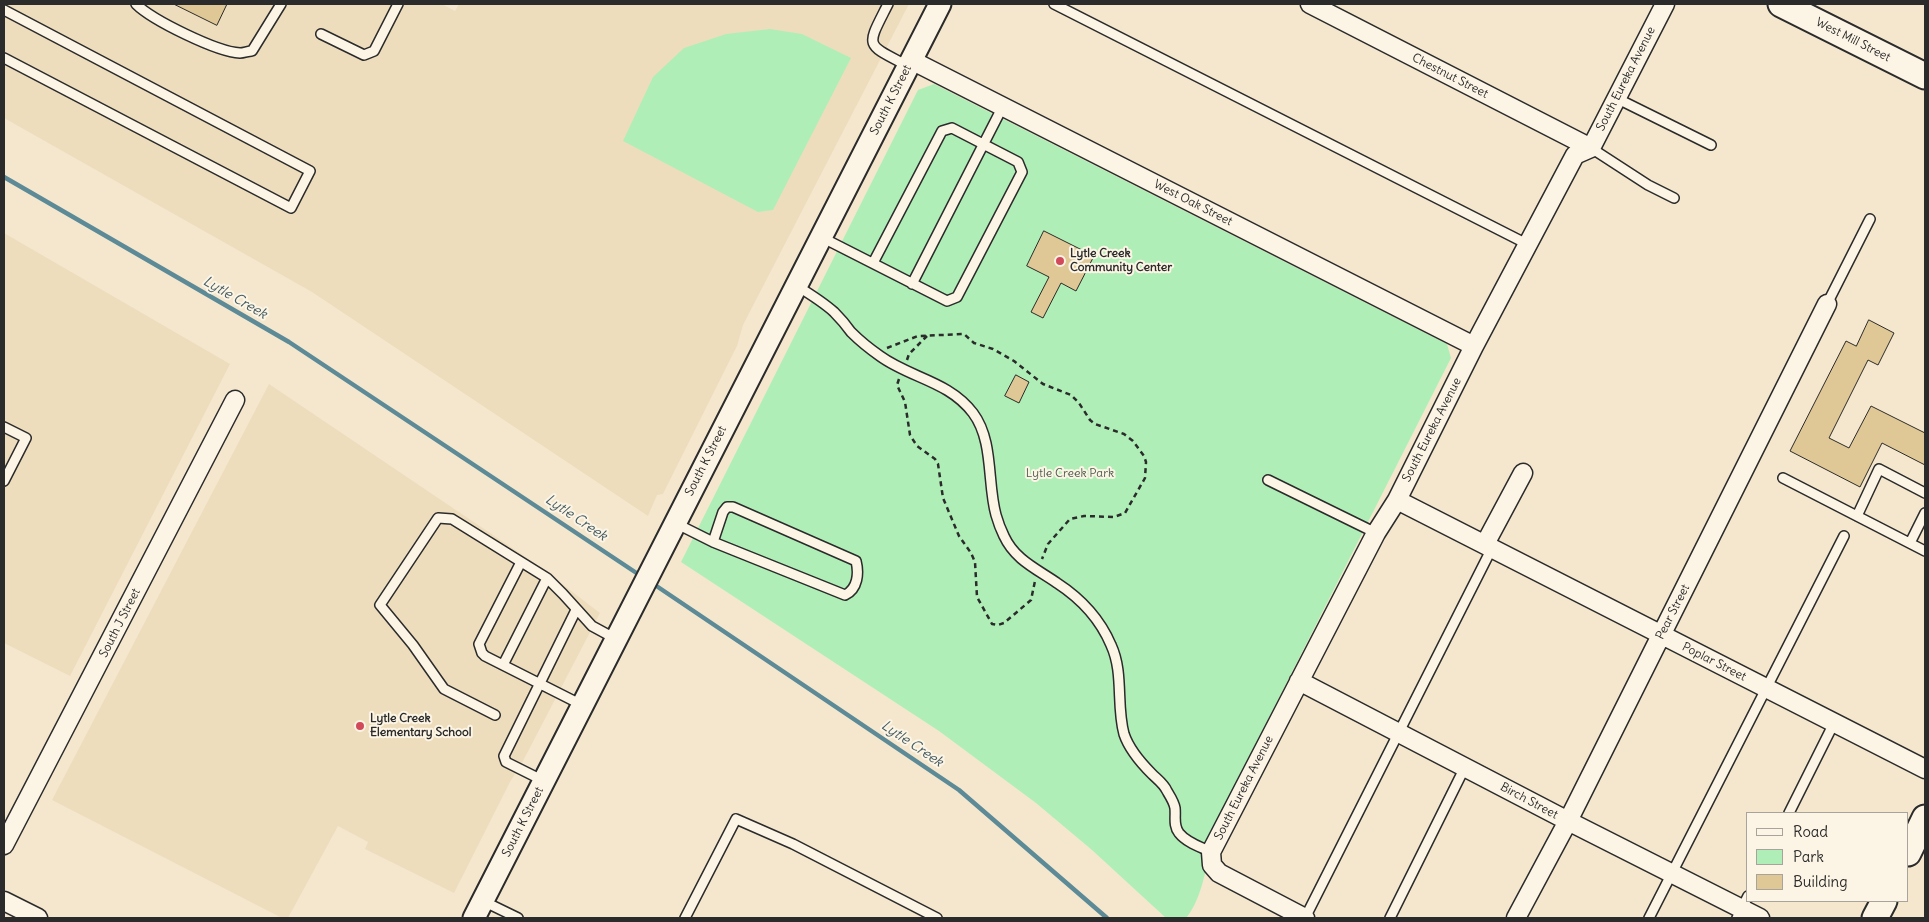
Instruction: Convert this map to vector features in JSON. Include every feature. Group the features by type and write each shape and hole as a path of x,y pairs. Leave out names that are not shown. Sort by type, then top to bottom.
{"main road":[{"name":"West Mill Street","path":"1781,4 1925,76"},
{"name":"West Mill Street","path":"1815,4 1925,60"},
{"path":"1909,851 1925,818"},
{"path":"1875,918 1883,902"}],"street":[{"name":"South K Street","path":"479,910 940,4"},
{"name":"Chestnut Street","path":"1310,4 1591,148"},
{"name":"South Eureka Avenue","path":"1212,859 1299,681 1376,533 1397,500 1527,244 1575,155 1591,148 1665,4"},
{"name":"West Oak Street","path":"910,63 1003,106 1474,346"},
{"name":"Pear Street","path":"1516,918 1568,821 1827,304"},
{"name":"South J Street","path":"4,846 235,400"},
{"path":"1488,546 1523,473"},
{"name":"Poplar Street","path":"1397,500 1925,769"},
{"name":"Birch Street","path":"1299,681 1568,821 1760,918"},
{"path":"1212,859 1219,874 1305,918"},
{"path":"4,901 38,918"}],"lane":[{"path":"136,4 144,12 161,22 211,44 241,53 252,51 281,4"},
{"path":"321,34 364,56 374,51 398,4"},
{"path":"888,4 872,36 873,44 877,50 910,63"},
{"path":"1054,4 1527,244"},
{"path":"4,10 310,171 291,208 4,58"},
{"path":"1616,98 1711,145"},
{"path":"912,284 1003,106"},
{"path":"820,237 912,284 947,301 958,297 1022,172 1018,162 952,128 942,131 873,264"},
{"path":"1591,148 1648,185 1674,198"},
{"path":"1827,304 1870,219"},
{"path":"796,285 835,313 853,334 883,358 939,384 962,400 974,414 985,438 996,515 1005,538 1013,551 1037,571 1073,594 1089,610 1100,626 1112,645 1117,663 1120,680 1119,710 1125,736 1134,754 1145,768 1166,788 1175,806 1175,824 1178,833 1212,859"},
{"path":"4,427 26,438 4,481"},
{"path":"1856,516 1879,469 1925,494"},
{"path":"1783,478 1925,550"},
{"path":"1268,480 1376,533"},
{"path":"671,532 713,542 845,595 851,590 857,580 858,569 856,561 733,507 727,507 723,512 713,542"},
{"path":"1910,543 1925,513"},
{"path":"495,715 444,689 413,645 380,604 438,518 452,519 546,578 592,626 616,639"},
{"path":"1649,918 1844,536"},
{"path":"1305,918 1398,733 1488,546"},
{"path":"521,562 479,644 482,653 582,705"},
{"path":"503,665 546,578"},
{"path":"544,781 506,762 504,756 576,610"},
{"path":"1790,812 1834,724"},
{"path":"1390,918 1465,767"},
{"path":"685,918 736,819 793,844 937,918"},
{"path":"479,910 518,918"}],"path":[{"path":"883,358 888,346 918,336 964,334 974,343 1000,353 1014,361 1043,384 1071,395 1079,403 1090,420 1095,424 1124,434 1133,441 1144,456 1146,462 1145,478 1125,513 1114,518 1084,516 1070,519 1048,544 1037,571 1031,600 1004,623 992,624 977,597 975,562 959,536 944,498 938,464 935,459 917,446 910,436 905,402 897,385 909,354 927,336"}],"shaded area":[{"path":"4,4 442,4 455,11 459,4 909,4 743,325 737,346 663,494 657,495 648,516 312,292 4,118"},
{"path":"4,233 230,364 70,676 4,643"},
{"path":"269,384 536,564 600,613 523,761 510,782 454,893 365,849 368,842 338,826 288,918 282,918 52,800"}],"green space":[{"path":"770,29 802,34 851,58 773,210 758,212 623,141 653,77 684,48 726,34"},
{"name":"Lytle Creek Park","path":"934,84 1447,344 1451,358 1214,826 1201,887 1197,899 1186,918 1166,918 1092,850 1036,803 939,731 681,562 918,90"}],"building":[{"path":"174,4 227,4 217,25"},
{"name":"Lytle Creek Community Center","path":"1044,231 1094,256 1076,291 1061,283 1043,318 1031,312 1049,277 1027,266"},
{"path":"1869,320 1894,333 1878,365 1868,360 1829,438 1849,448 1871,406 1925,433 1925,465 1882,443 1860,487 1790,451 1846,341 1856,346"},
{"path":"1016,375 1029,382 1019,403 1005,396"}],"waterway":[{"name":"Lytle Creek","path":"4,177 289,342 641,576"},
{"name":"Lytle Creek","path":"652,583 959,790 1107,918"}],"place":[{"name":"Lytle Creek Community Center","path":"1060,261"},
{"name":"Lytle Creek Elementary School","path":"360,726"}]}
